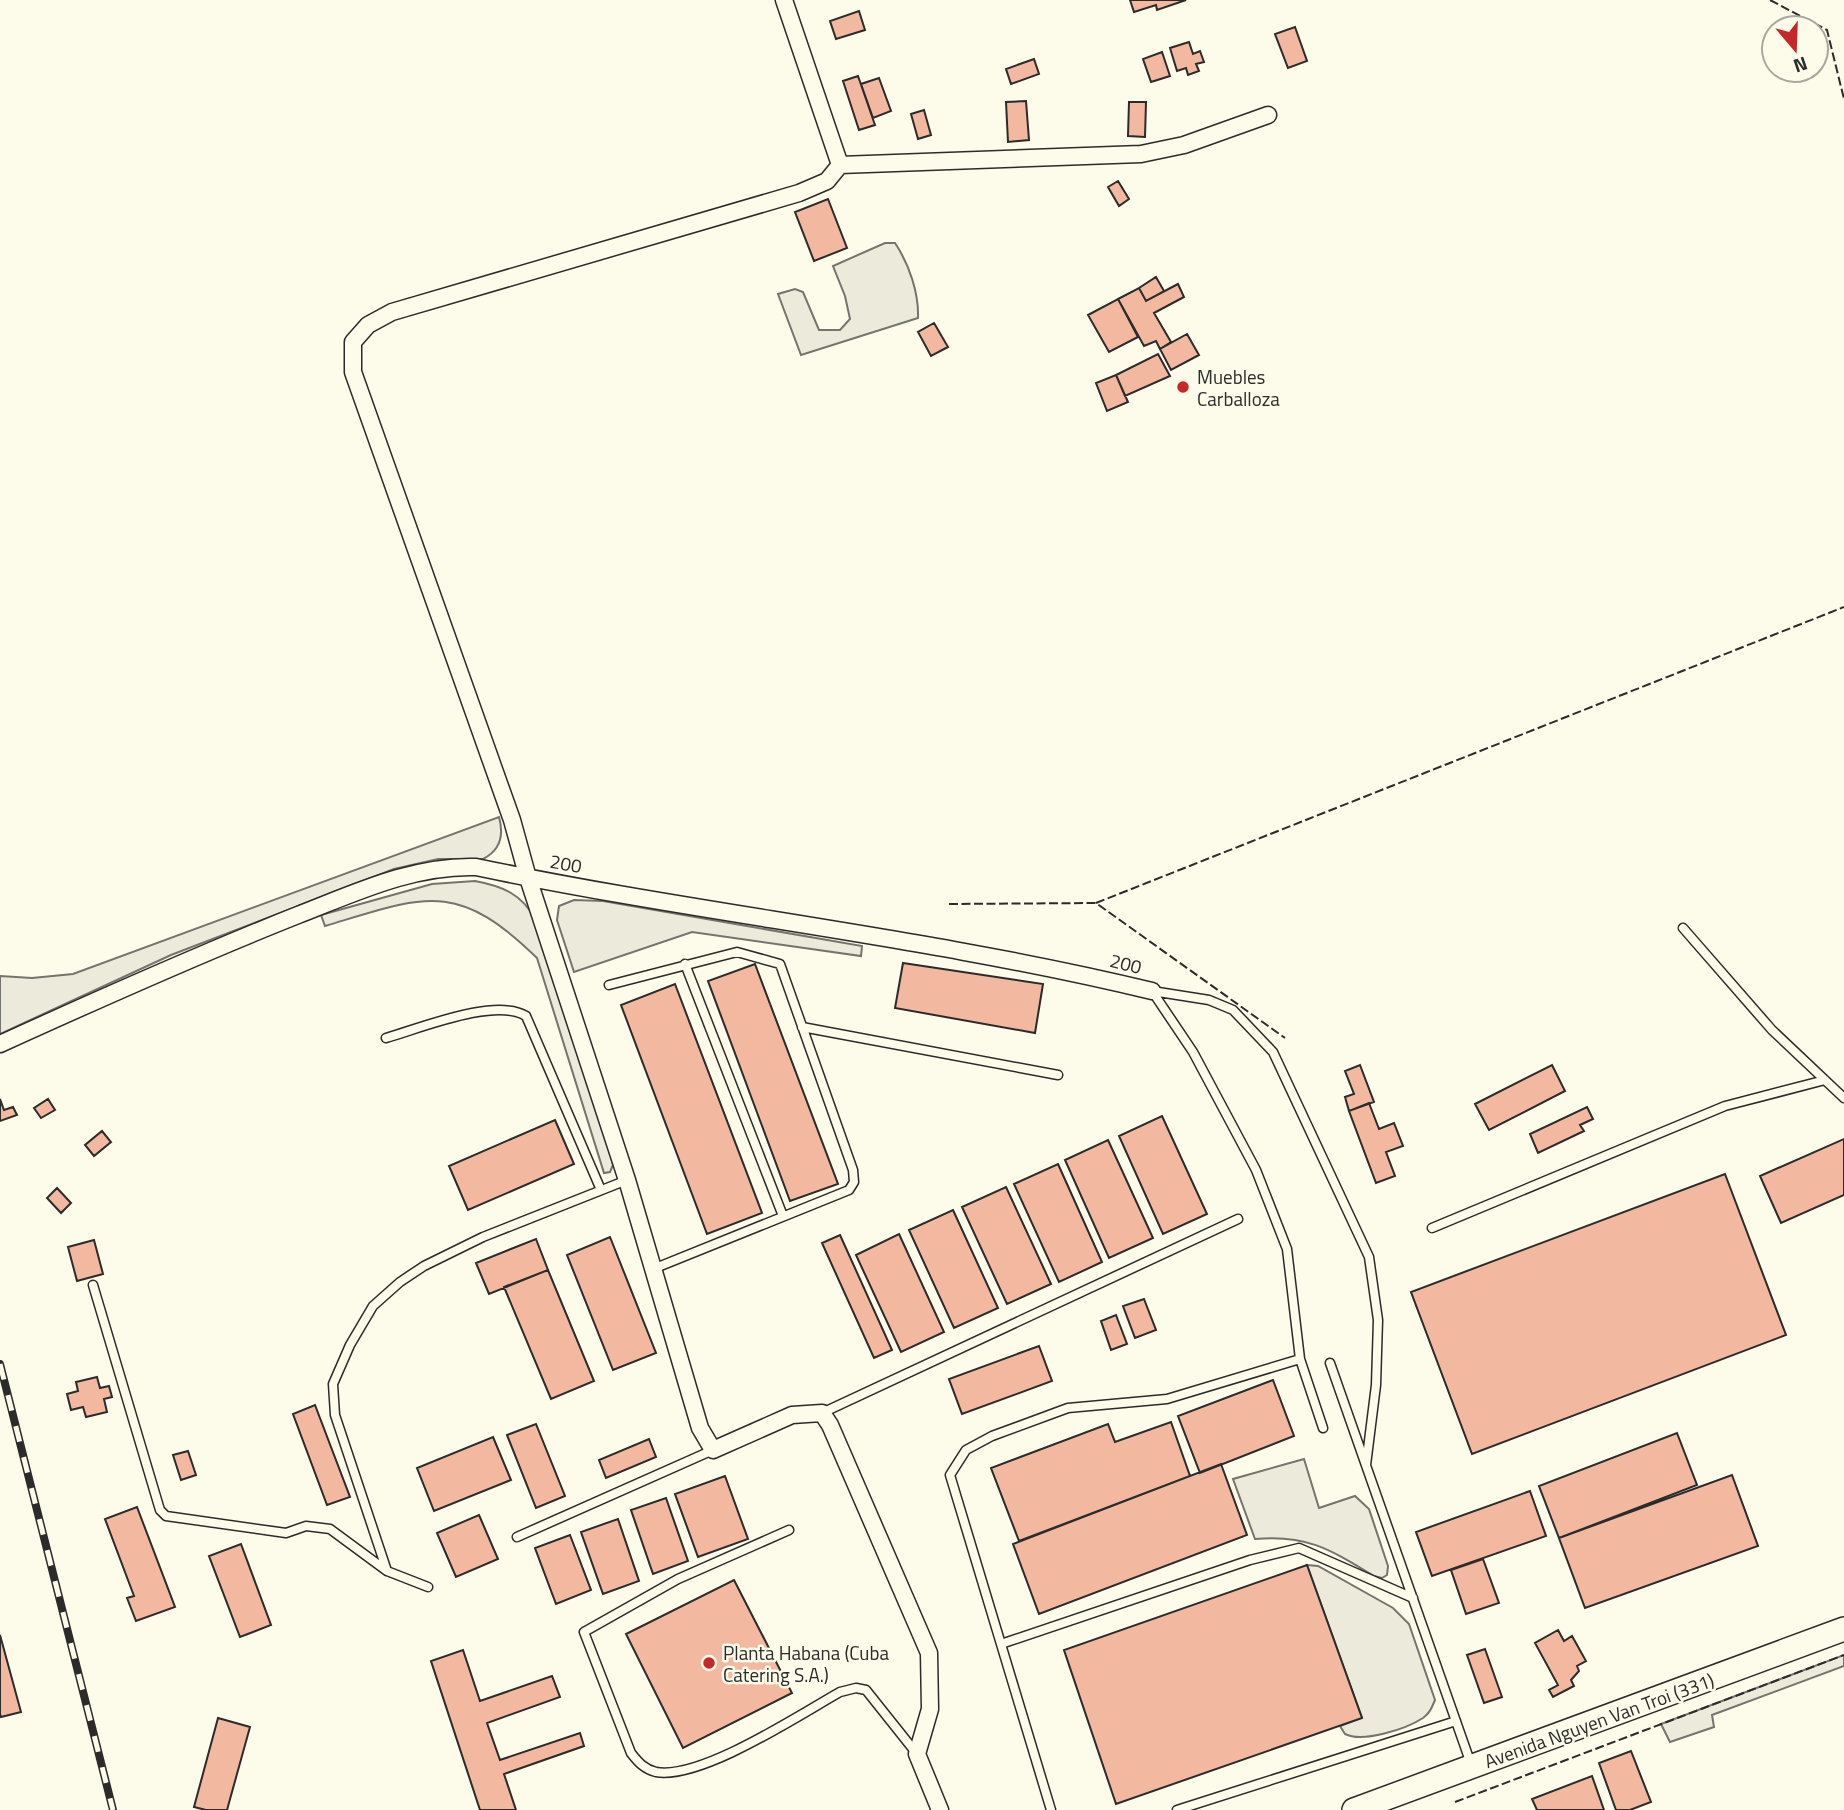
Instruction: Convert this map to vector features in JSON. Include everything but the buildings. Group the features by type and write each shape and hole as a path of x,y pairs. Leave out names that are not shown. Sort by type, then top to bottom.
{"street":[{"path":"784,0 840,165"},
{"path":"940,1810 917,1754 930,1709 929,1653 836,1438 822,1413 792,1415 713,1450 700,1428 627,1180 528,878 512,820 353,372 353,342 368,326 392,312 799,193 827,181 840,165 1141,154 1184,145 1268,115"},
{"name":"200","path":"0,1044 202,952 368,888 445,866 476,867 904,941 1091,976 1152,991"},
{"name":"Avenida Nguyen Van Troi (331)","path":"1354,1810 1844,1629"}],"lane":[{"path":"1683,928 1772,1030 1844,1098"},
{"path":"609,985 737,952 779,964 853,1170 854,1182 849,1189 653,1269"},
{"path":"685,964 783,1216"},
{"path":"1152,991 1193,1052 1265,1192 1287,1249 1300,1359 1323,1428"},
{"path":"1152,991 1209,1000 1233,1010 1273,1052 1369,1257 1378,1320 1376,1384 1366,1465"},
{"path":"386,1038 497,1008 516,1010 526,1016 601,1190"},
{"path":"802,1027 1058,1075"},
{"path":"1432,1228 1725,1106 1825,1080"},
{"path":"387,1571 335,1415 333,1384 349,1345 373,1306 400,1282 424,1266 483,1237 627,1180"},
{"path":"822,1413 1238,1219"},
{"path":"93,1285 160,1510 166,1516 286,1533 306,1526 330,1529 387,1571 428,1587"},
{"path":"1051,1810 950,1475 966,1450 992,1436 1068,1408 1167,1399 1300,1359"},
{"path":"1330,1363 1472,1767"},
{"path":"517,1536 713,1450"},
{"path":"789,1530 678,1579 584,1632 631,1753 643,1768 658,1772 678,1771 718,1759 840,1692 856,1688 866,1690 917,1754"},
{"path":"1001,1644 1250,1560 1299,1548 1413,1598"},
{"path":"1177,1810 1456,1721"}],"shaded area":[{"path":"885,243 895,243 905,260 915,289 918,318 801,355 778,294 795,289 803,292 819,330 840,330 850,319 845,296 833,266"},
{"path":"499,817 500,841 494,851 483,859 438,859 394,869 171,955 0,1034 0,976 32,978 73,974"},
{"path":"475,881 510,892 524,903 535,919 607,1138 613,1165 610,1172 604,1173 537,958 509,933 484,915 461,905 438,901 389,907 325,926 321,915 432,884"},
{"path":"574,900 603,901 862,946 861,956 692,932 574,972 557,920 559,906"},
{"path":"1304,1459 1319,1508 1355,1496 1369,1509 1388,1566 1387,1575 1382,1578 1374,1576 1331,1552 1304,1542 1255,1539 1233,1479"},
{"path":"1307,1565 1318,1566 1393,1608 1409,1624 1435,1700 1423,1718 1384,1734 1362,1737 1345,1734 1340,1726 1362,1718"},
{"path":"1844,1655 1844,1666 1712,1715 1714,1727 1670,1742 1661,1724"}],"railway":[{"path":"0,1364 113,1810"}],"fence":[{"path":"1770,0 1827,30 1844,99"},
{"path":"1096,903 1844,607"},
{"path":"949,904 1096,903 1285,1038"},
{"path":"1455,1802 1844,1655"}],"place":[{"name":"Muebles Carballoza","path":"1183,387"},
{"name":"Planta Habana (Cuba Catering S.A.)","path":"709,1663"}]}
